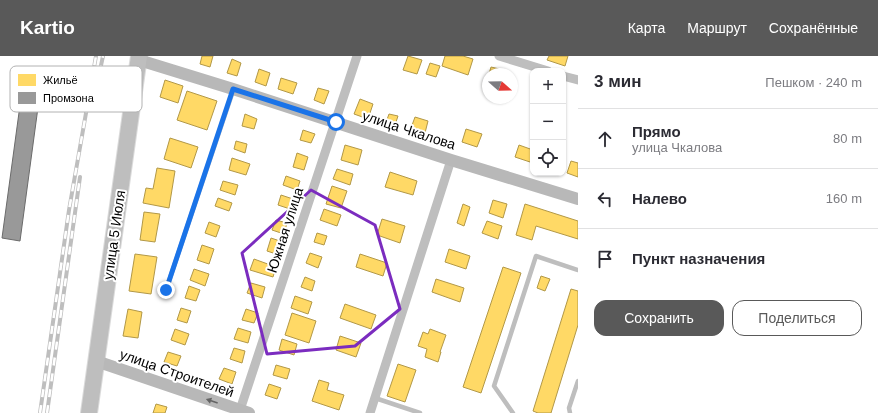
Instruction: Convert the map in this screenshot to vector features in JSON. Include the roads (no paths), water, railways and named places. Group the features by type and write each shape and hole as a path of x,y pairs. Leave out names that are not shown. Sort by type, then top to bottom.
{"highway":[{"name":"улица 5 Июля","path":"89,413 131,112"}],"street":[{"name":"Южная улица","path":"243,412 358,56"},
{"path":"499,56 538,68"},
{"name":"улица Чкалова","path":"139,58 451,160 578,199"},
{"path":"566,77 578,80"},
{"path":"370,413 451,160"},
{"name":"улица Строителей","path":"96,361 243,412"}],"lane":[{"path":"166,290 233,89"},
{"path":"513,413 494,386 536,256 578,270"},
{"path":"570,413 569,408 578,381"},
{"path":"375,398 420,413"}],"railway":[{"path":"94,66 96,56"},
{"path":"101,66 103,56"},
{"path":"40,413 69,210 86,112"},
{"path":"47,413 80,177"}]}
